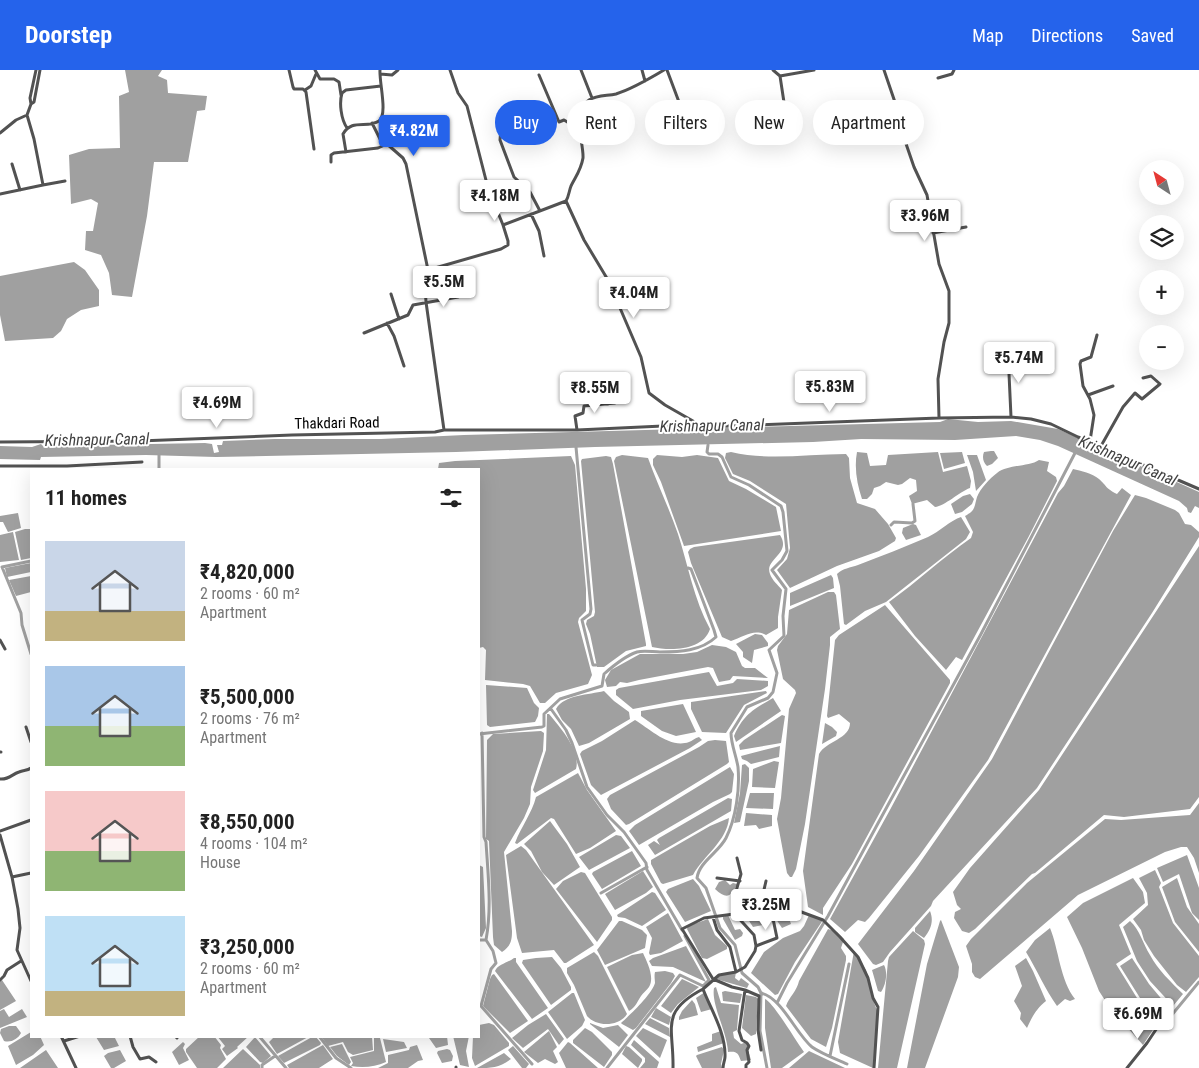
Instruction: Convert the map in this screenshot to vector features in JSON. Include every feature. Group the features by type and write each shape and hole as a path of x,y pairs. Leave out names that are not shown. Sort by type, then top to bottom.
{"street":[{"path":"38,70 27,115 43,185"},
{"path":"289,70 292,87 296,90 305,90 311,86 316,72"},
{"path":"346,152 343,134 347,128 380,120 384,111 380,72 392,75 398,70"},
{"path":"428,270 508,245 504,225 488,188 467,106 458,93 450,70"},
{"path":"581,70 592,98"},
{"path":"642,70 645,81"},
{"path":"590,100 615,94 665,70 677,100"},
{"path":"773,70 780,76 784,100"},
{"path":"780,76 814,70"},
{"path":"884,70 914,167 927,195 938,264 949,292 949,323 938,379 939,418"},
{"path":"938,78 952,74 954,70"},
{"path":"316,72 320,79 334,79 340,84 343,121 347,128"},
{"path":"539,75 559,122 564,120 567,122"},
{"path":"341,95 346,90 381,86"},
{"path":"305,90 314,149"},
{"path":"0,134 16,120 27,115"},
{"path":"372,122 384,145"},
{"path":"331,162 332,154 378,148 384,145 389,145 406,161 428,270 426,302 444,430"},
{"path":"502,145 514,177 530,192 540,211"},
{"path":"581,145 582,159 579,174 572,185 566,201 582,236 618,301 641,357 650,393 665,406 693,421 694,427"},
{"path":"12,164 20,190"},
{"path":"0,194 65,181"},
{"path":"504,225 566,201"},
{"path":"531,214 539,230 544,256"},
{"path":"933,232 966,227"},
{"path":"391,294 399,319"},
{"path":"364,333 408,315 413,305 458,297"},
{"path":"388,323 404,366"},
{"path":"1090,441 1094,415 1083,386 1080,363 1091,357 1097,335"},
{"path":"1008,352 1011,417"},
{"path":"1101,446 1125,404 1135,393 1142,399 1160,384 1151,376 1143,378"},
{"path":"606,386 608,404"},
{"path":"1088,395 1113,386"},
{"path":"577,430 575,416 583,413 584,406 615,403"},
{"name":"Thakdari Road","path":"0,442 139,441 435,432 444,430 577,430 1011,417 1051,424 1199,489"},
{"path":"0,466 67,466 142,462"},
{"path":"0,640 5,649"},
{"path":"26,727 30,739"},
{"path":"0,779 7,779 30,769"},
{"path":"30,820 0,833 12,877 20,924 17,950 30,979"},
{"path":"734,914 736,905 734,898 740,881 741,869 737,858"},
{"path":"12,877 30,873"},
{"path":"717,878 740,881"},
{"path":"760,898 766,881"},
{"path":"736,905 757,897 760,898"},
{"path":"756,946 776,938 772,914 760,898"},
{"path":"772,914 796,910 824,921 858,957 878,1007 874,1068"},
{"path":"734,914 697,921 682,929 713,979 745,990 760,998 758,1030 762,1050"},
{"path":"673,1068 670,1030 673,1015 681,1004 703,989 713,979 721,974 736,972 752,958 756,946 754,935 734,914"},
{"path":"715,917 717,930 730,947 736,972"},
{"path":"0,980 7,970 21,961"},
{"path":"703,989 716,1019 724,1045 723,1068"},
{"path":"745,990 739,1031 742,1040 749,1046 746,1050 749,1062 746,1068"},
{"path":"1127,1068 1161,1022"},
{"path":"62,1038 76,1068"},
{"path":"64,1041 74,1038"},
{"path":"131,1038 140,1059 149,1057 156,1062"}],"shaded area":[{"path":"125,70 162,70 158,76 167,80 168,93 207,96 205,110 197,111 188,162 154,162 147,216 132,297 112,295 109,273 101,255 85,250 86,231 93,231 98,203 91,199 71,204 69,155 89,149 120,148 119,96 129,92"},
{"path":"74,262 85,270 99,290 99,306 81,310 67,319 61,331 53,338 5,341 0,315 0,276"},
{"path":"948,419 978,422 1011,421 1058,429 1199,492 1199,508 1195,506 1191,513 1188,512 1187,508 1179,501 1058,446 1040,440 1016,436 955,440 861,439 456,452 216,457 146,455 41,457 40,460 0,459 0,446 32,447 41,444 43,446 205,443 212,444 214,453 219,452 217,445 222,445 223,441 381,439 940,422"},
{"path":"994,451 998,458 987,466 983,454 984,452"},
{"path":"857,452 867,453 870,466 886,465 888,455 938,452 943,472 967,466 971,481 970,488 939,506 935,507 927,500 912,504 909,496 917,491 916,480 910,478 898,485 886,482 874,488 872,494 867,499 862,499 856,476"},
{"path":"962,452 965,463 944,469 940,453"},
{"path":"726,453 773,457 846,454 849,458 850,478 857,503 875,509 888,524 896,538 895,541 879,551 837,566 790,588 777,570 787,559 790,548 786,504 750,481 733,474 725,458"},
{"path":"622,455 648,458 682,546 695,594 710,629 701,642 685,648 668,649 652,647 614,461 616,457"},
{"path":"657,455 682,457 697,455 718,458 729,481 776,507 781,531 684,546 653,465 653,459"},
{"path":"967,455 977,455 986,480 976,491 973,472"},
{"path":"571,456 575,465 586,589 586,611 579,618 578,622 592,675 588,684 556,693 545,703 540,703 530,686 485,680 486,650 483,647 480,648 480,468 438,468 439,463"},
{"path":"611,457 613,464 646,646 626,651 604,667 597,667 586,624 587,620 594,616 595,612 581,461 582,459"},
{"path":"1039,460 1049,462 1047,471 1056,477 1057,481 962,660 956,657 946,670 915,636 889,602 971,538 973,532 965,516 973,510 978,494 991,478 1002,470 1030,464"},
{"path":"1073,469 1096,477 1117,494 1122,488 1131,495 988,760 919,856 869,918 865,922 858,920 845,932 830,919 1058,493"},
{"path":"970,494 974,499 972,504 962,512 955,514 951,504"},
{"path":"1135,495 1175,510 1179,513 1185,524 1191,525 1199,532 1199,537 1152,613 1037,788 933,901 931,906 883,962 876,965 873,964 858,944 914,871 992,759 1113,531"},
{"path":"18,513 21,528 8,532 3,522 0,522 0,516"},
{"path":"961,517 970,532 966,539 886,602 865,611 846,625 844,624 837,574 839,572 928,537"},
{"path":"913,524 916,525 921,535 906,540 902,533 903,528"},
{"path":"30,529 30,558 21,560 15,532"},
{"path":"13,532 19,560 0,562 0,535"},
{"path":"780,535 783,547 769,569 772,578 782,590 778,628 766,635 757,632 731,641 722,637 688,552 694,547"},
{"path":"1199,546 1199,797 1190,809 1124,817 1104,815 1032,874 975,929 969,933 962,931 954,918 955,912 961,909 957,905 953,892 970,868 1039,790"},
{"path":"30,563 30,572 7,577 5,568"},
{"path":"831,575 834,588 790,606 790,593"},
{"path":"30,576 30,592 16,596 9,580"},
{"path":"828,592 834,592 836,595 840,629 830,637 825,689 805,824 796,869 792,877 790,877 787,873 777,819 781,798 789,709 796,693 783,679 777,650 787,634 789,610"},
{"path":"885,605 950,680 950,683 852,864 823,908 823,915 808,907 803,871 819,754 846,733 850,723 839,714 828,718 827,716 835,640 839,635"},
{"path":"755,634 762,635 768,646 754,650 752,663 743,657 743,652 736,644"},
{"path":"712,645 726,647 736,652 742,666 745,668 755,668 768,678 733,676 730,680 719,682 713,668 708,667 627,683 620,682 616,686 607,687 605,680 611,670 640,654 683,654 697,652"},
{"path":"709,672 717,686 733,683 737,679 768,681 768,686 761,690 680,700 633,709 616,695 616,690 619,688"},
{"path":"486,685 527,688 534,703 539,708 535,722 490,727 487,725"},
{"path":"604,691 629,712 630,719 589,743 579,746 571,729 562,720 556,709 565,700"},
{"path":"766,691 767,693 744,705 726,733 702,732 691,709 691,702"},
{"path":"773,698 781,711 736,742 734,736 745,717"},
{"path":"683,704 696,732 676,736 662,731 641,716 641,711"},
{"path":"547,714 559,726 573,747 577,762 576,769 535,793 533,790 546,750"},
{"path":"782,715 785,716 781,743 740,750 739,745 744,740"},
{"path":"635,720 660,737 675,743 689,742 699,737 702,740 601,795 591,785 580,754 582,751"},
{"path":"825,723 837,732 836,736 822,744"},
{"path":"541,731 544,733 543,751 531,787 530,804 504,852 512,934 509,945 502,952 494,945 489,841 486,839 487,740 493,734"},
{"path":"708,741 726,741 729,762 727,764 629,824 626,825 611,809 607,799 610,795"},
{"path":"780,746 779,757 751,764 742,759 741,756"},
{"path":"774,761 779,762 775,788 752,787 753,769"},
{"path":"745,764 749,768 749,781 740,822 734,823 740,793 742,765"},
{"path":"730,767 734,774 732,792 730,794 639,845 629,831 635,825"},
{"path":"578,773 587,790 616,831 590,848 576,854 554,819 551,818 517,844 515,843 536,797"},
{"path":"750,793 774,793 773,809 746,808"},
{"path":"728,798 732,799 731,811 655,855 648,845 654,841 660,845 657,840 659,838"},
{"path":"1199,803 1199,873 1194,858 1187,847 1165,852 1078,895 980,979 975,977 966,946 971,939 1027,883 1105,819 1121,820 1190,815"},
{"path":"746,813 772,815 772,826 759,829 756,825 744,826"},
{"path":"729,818 720,841 693,875 661,883 651,864 651,860 710,826"},
{"path":"550,821 567,844 580,867 554,885 542,872 531,851 524,844"},
{"path":"616,835 621,836 630,848 589,870 579,857"},
{"path":"521,846 526,850 594,945 566,963 554,950 522,953 517,938 506,855"},
{"path":"632,851 641,866 602,889 592,874 593,872"},
{"path":"1187,855 1199,888 1199,920 1192,913 1179,874 1163,882 1157,868"},
{"path":"480,866 483,867 486,928 482,937 480,936"},
{"path":"1155,870 1161,883 1159,887 1173,923 1199,956 1199,977 1186,992 1177,985 1154,956 1144,940 1141,930 1133,919 1148,905 1147,893 1139,878"},
{"path":"643,871 653,887 646,893 615,910 605,894"},
{"path":"581,872 585,873 612,917 612,920 597,942 556,889 563,881"},
{"path":"1133,878 1143,892 1145,903 1119,925 1131,954 1116,964 1137,998 1158,1022 1143,1045 1110,1008 1099,991 1067,917 1083,903"},
{"path":"1177,878 1187,907 1199,924 1199,952 1175,922 1162,887"},
{"path":"693,879 699,886 711,911 685,922 666,892 668,889"},
{"path":"725,880 730,885 733,883 737,884 733,892 728,896 715,889 719,882"},
{"path":"652,892 655,893 666,910 642,926 625,918 618,917 617,915"},
{"path":"758,896 762,897 768,905 772,914 772,921 768,924 753,927 738,904"},
{"path":"797,909 801,910 802,914 789,918 791,924 782,928 776,919 777,914"},
{"path":"930,911 931,925 924,938 915,932 915,928"},
{"path":"668,913 683,941 661,953 650,955 652,938 646,927"},
{"path":"728,915 735,930 740,929 743,933 742,936 735,940 723,919 723,917"},
{"path":"809,915 823,920 795,962 778,994 775,995 751,973 764,952 783,938 800,931"},
{"path":"708,919 715,935 727,946 727,949 707,959 702,958 687,929 688,926"},
{"path":"941,920 959,967 958,977 925,1068 907,1068 927,964"},
{"path":"619,921 642,930 647,935 645,948 605,965 597,950"},
{"path":"1130,921 1157,966 1183,994 1173,1006 1150,981 1137,961 1123,927"},
{"path":"1050,928 1066,983 1075,999 1070,1001 1065,999 1057,1006 1026,952 1035,940"},
{"path":"828,929 837,932 844,939 841,948 846,956 846,960 832,1028 826,1047 811,1039 786,1006"},
{"path":"913,931 924,940 925,944 897,1068 878,1068 889,957"},
{"path":"686,946 706,982 673,967 652,966 649,961"},
{"path":"854,951 866,970 878,1013 873,1068 840,1053 838,1042"},
{"path":"594,952 598,956 627,1014 619,1021 613,1023 602,1024 591,1020 587,1016 567,973 567,968"},
{"path":"643,953 650,970 651,983 635,1006 629,1011 607,967 632,955"},
{"path":"552,957 561,968 571,990 551,1005 522,963 523,960"},
{"path":"516,958 516,962 548,1008 532,1019 495,971 498,967"},
{"path":"1026,958 1046,1001 1035,1013 1027,1028 1020,1019 1021,1013 1014,1001 1022,986 1015,966"},
{"path":"1132,958 1149,984 1170,1009 1161,1020 1140,998 1120,966"},
{"path":"884,965 886,979 881,992 878,991 872,970"},
{"path":"665,971 673,973 675,976 636,1028 633,1030 622,1024 650,993 655,983 655,972"},
{"path":"736,972 735,978 739,981 741,978 749,984 747,988 716,979 718,976"},
{"path":"494,974 528,1021 510,1033 483,1006 490,979"},
{"path":"682,979 699,987 678,1004 671,1013 661,1006"},
{"path":"2,980 16,1001 0,1010 0,981"},
{"path":"716,987 721,1003 739,1005 737,1030 733,1032 734,1038 741,1044 750,1045 747,1047 751,1060 741,1061 737,1053 728,1052 715,1002 714,988"},
{"path":"705,992 712,1009 701,1012 696,998"},
{"path":"722,992 742,994 740,1003 723,1001"},
{"path":"574,993 585,1020 582,1026 567,1039 548,1012"},
{"path":"746,995 758,999 756,1034 751,1036 742,1028"},
{"path":"765,999 779,1014 804,1052 782,1068 771,1068 765,1028"},
{"path":"692,1000 698,1015 679,1020 682,1011"},
{"path":"656,1008 671,1017 669,1025 651,1017"},
{"path":"4,1009 9,1017 22,1009 27,1017 0,1028 0,1011"},
{"path":"546,1014 564,1039 559,1045 548,1029 523,1048 512,1038 528,1025"},
{"path":"650,1018 669,1028 670,1037 645,1024"},
{"path":"489,1023 494,1025 509,1043 509,1046 475,1066 472,1058 473,1038 480,1038 480,1025"},
{"path":"590,1023 603,1028 618,1025 628,1035 619,1047"},
{"path":"16,1026 21,1033 14,1040 4,1041 0,1033 1,1029"},
{"path":"585,1028 592,1032 612,1052 604,1067 573,1043 573,1040"},
{"path":"643,1028 667,1040 660,1058 636,1036"},
{"path":"549,1031 557,1047 553,1051 558,1062 555,1064 545,1059 538,1063 524,1052"},
{"path":"721,1031 724,1043 698,1052 697,1047 712,1041 712,1034"},
{"path":"30,1033 30,1038 41,1038 44,1045 33,1055 16,1065 8,1046"},
{"path":"97,1038 115,1038 119,1046 104,1050"},
{"path":"198,1038 216,1038 221,1045 220,1048 226,1059 217,1068 197,1068 186,1052 186,1049"},
{"path":"219,1038 247,1038 227,1056 222,1049 225,1046"},
{"path":"256,1038 271,1056 263,1063 260,1062 246,1047"},
{"path":"273,1038 306,1038 277,1054 269,1042"},
{"path":"310,1038 317,1038 321,1043 284,1063 278,1056"},
{"path":"322,1038 372,1038 373,1050 353,1055 348,1052 343,1042 328,1046"},
{"path":"374,1038 380,1038 386,1062 369,1067 351,1066 353,1063 350,1057 374,1051"},
{"path":"429,1038 447,1038 448,1045 436,1048"},
{"path":"453,1038 469,1038 466,1051 469,1067 460,1065"},
{"path":"383,1039 404,1042 407,1048 386,1052"},
{"path":"634,1040 659,1062 657,1068 640,1068 645,1062 645,1058 631,1045"},
{"path":"183,1042 185,1044 183,1048 189,1060 179,1065 172,1052"},
{"path":"568,1042 598,1068 566,1068 559,1053"},
{"path":"342,1044 351,1062 349,1065 337,1056 330,1047"},
{"path":"323,1045 333,1059 319,1068 289,1068 287,1065"},
{"path":"417,1045 423,1060 408,1068 378,1068 388,1063 388,1055 409,1050 410,1047"},
{"path":"513,1046 529,1064 526,1068 522,1068 508,1050"},
{"path":"626,1046 642,1059 638,1068 622,1054"},
{"path":"722,1047 724,1050 722,1068 702,1068 696,1056"},
{"path":"243,1049 260,1065 260,1068 223,1068"},
{"path":"447,1049 450,1050 453,1056 452,1061 442,1063 437,1053"},
{"path":"46,1050 58,1068 20,1068"},
{"path":"120,1050 126,1061 111,1068 104,1056"},
{"path":"809,1051 845,1068 789,1068"},
{"path":"504,1053 511,1059 495,1067 477,1068"}],"waterway":[{"path":"708,445 707,452 709,454 718,454 722,457 731,477 749,485 781,506 787,551 782,560 772,570 786,589 783,616 784,636 769,650 777,673 773,692 768,698 747,707 731,733 738,767 738,794 735,813 726,838 701,867 697,878 706,888 720,928 735,945 742,973 758,987 761,993 760,1031 767,1068"},
{"path":"576,447 591,609 590,614 582,620 593,665 596,665"},
{"name":"Krishnapur Canal","path":"777,1003 828,916 981,634 1075,453"},
{"path":"159,455 159,468"},
{"path":"891,525 894,522 912,523 915,521 913,504"},
{"path":"30,561 2,567 21,613 22,625 30,651"},
{"path":"480,734 544,726 544,714 560,699 602,686 604,674 628,656 637,652 683,651 697,648 710,642 716,637 714,630 691,569 688,568"},
{"path":"551,709 566,730 587,787 607,815 624,832 646,863 647,870 682,930"},
{"path":"482,733 484,837 486,842 489,891 489,916 486,940 493,951 496,963 491,969 481,1006 532,1064"},
{"path":"601,893 647,867"},
{"path":"607,1068 680,975 703,986 709,980 685,936"},
{"path":"480,940 486,940"},
{"path":"830,1056 849,964"},
{"path":"1166,1022 1199,982"},
{"path":"761,993 769,996 776,1002 812,1047 847,1064"},
{"path":"261,1038 286,1068"},
{"path":"321,1038 336,1058 351,1068"},
{"path":"262,1068 262,1065 275,1056"}]}
